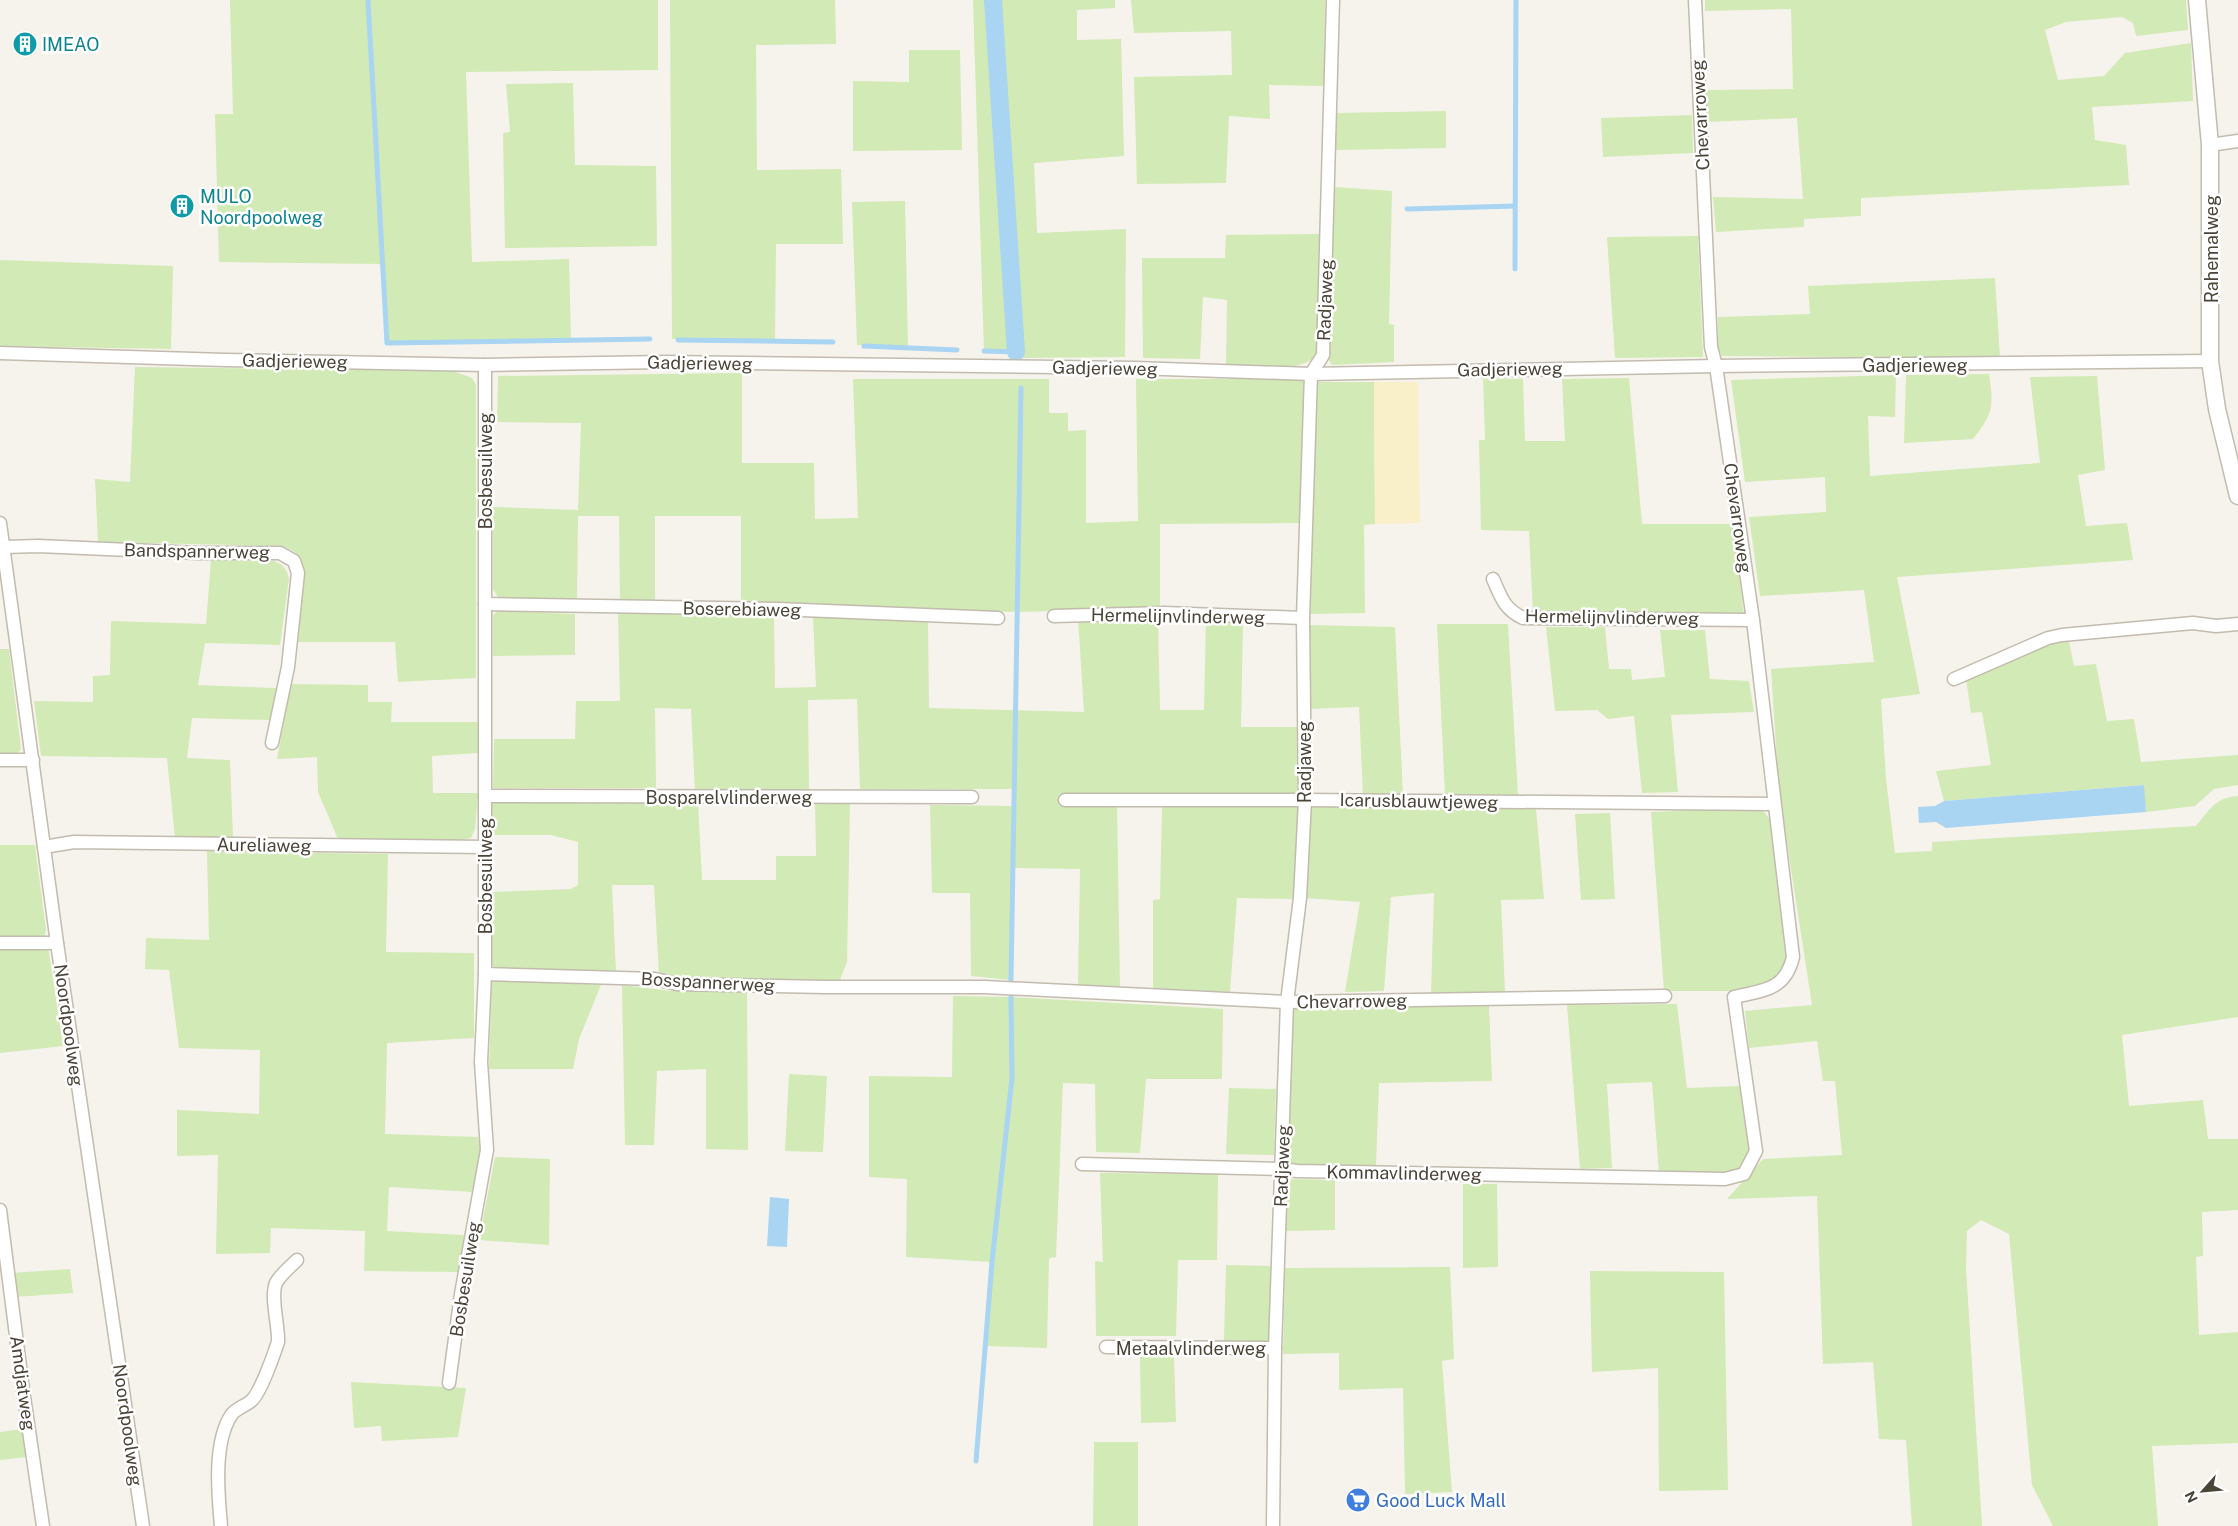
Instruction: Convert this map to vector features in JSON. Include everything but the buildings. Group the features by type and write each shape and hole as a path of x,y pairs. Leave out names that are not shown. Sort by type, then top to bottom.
{"street":[{"name":"Radjaweg","path":"1273,1526 1275,1348 1287,1002 1300,898 1305,800 1303,618 1311,374 1323,355 1333,0"},
{"name":"Chevarroweg","path":"1695,0 1711,347 1716,366 1753,620 1773,804 1793,958 1789,973 1771,989 1734,997 1756,1151 1744,1174 1725,1180"},
{"name":"Rahemalweg","path":"2197,0 2210,145 2210,361 2217,409 2238,496"},
{"path":"2210,145 2238,141"},
{"name":"Gadjerieweg","path":"0,353 485,365 664,362 1135,368 1311,374 1716,366 2210,361"},
{"name":"Bosbesuilweg","path":"449,1382 461,1294 487,1150 481,1062 485,974 485,365"},
{"name":"Noordpoolweg","path":"0,523 57,943 143,1526"},
{"name":"Bandspannerweg","path":"4,546 198,553 280,553 294,561 298,573 288,667 272,742"},
{"name":"Hermelijnvlinderweg","path":"1494,578 1503,601 1511,612 1523,618 1753,620"},
{"name":"Boserebiaweg","path":"485,604 778,609 998,618"},
{"name":"Hermelijnvlinderweg","path":"1054,616 1164,613 1303,618"},
{"path":"1954,679 2048,638 2062,635 2193,623 2216,626 2238,624"},
{"path":"0,760 33,760"},
{"name":"Bosparelvlinderweg","path":"485,796 972,797"},
{"name":"Icarusblauwtjeweg","path":"1066,800 1773,804"},
{"name":"Aureliaweg","path":"44,847 74,842 485,847"},
{"path":"0,942 57,943"},
{"name":"Bosspannerweg","path":"485,974 655,980 677,984 1040,989"},
{"name":"Chevarroweg","path":"1040,989 1287,1002 1665,996"},
{"name":"Kommavlinderweg","path":"1082,1164 1282,1169 1307,1172 1725,1180"},
{"name":"Amdjatweg","path":"0,1210 43,1526"},
{"path":"221,1526 218,1495 221,1439 233,1412 252,1401 259,1391 278,1342 274,1311 276,1283 298,1260"},
{"name":"Metaalvlinderweg","path":"1106,1348 1275,1348"}],"green space":[{"path":"230,0 658,0 658,70 466,72 472,262 569,259 571,340 387,343 383,264 219,262 215,114 233,114"},
{"path":"670,0 835,0 836,44 756,45 757,170 841,169 843,244 776,244 775,341 672,339"},
{"path":"973,0 1115,0 1115,8 1077,10 1077,40 1121,39 1124,156 1034,163 1037,233 1126,229 1125,357 1017,358 1016,352 984,351"},
{"path":"1131,0 1325,0 1324,86 1269,85 1270,119 1229,116 1226,183 1137,184 1134,77 1232,75 1231,31 1134,33"},
{"path":"1705,0 2186,0 2188,30 2136,36 2133,23 2122,17 2066,22 2045,30 2058,80 2104,76 2125,53 2191,43 2193,101 2092,107 2095,140 2126,145 2129,185 1861,198 1861,216 1804,219 1804,227 1716,232 1713,197 1803,199 1797,118 1707,122 1707,90 1793,89 1791,9 1705,11"},
{"path":"909,50 960,50 962,150 853,151 853,81 909,82"},
{"path":"573,83 575,165 656,166 657,246 505,248 503,133 510,132 506,84"},
{"path":"1446,111 1446,148 1336,150 1336,113"},
{"path":"1692,115 1693,153 1603,157 1601,118"},
{"path":"1334,187 1392,191 1389,324 1394,325 1394,362 1332,365 1328,359"},
{"path":"905,201 908,348 857,345 852,202"},
{"path":"1319,234 1317,354 1309,361 1299,365 1275,368 1226,364 1227,300 1203,297 1200,359 1143,358 1142,258 1225,258 1226,235"},
{"path":"1698,236 1703,357 1615,358 1607,237"},
{"path":"0,260 173,266 171,349 0,346"},
{"path":"1995,278 2000,358 1722,356 1718,347 1718,317 1810,314 1808,286"},
{"path":"135,367 453,371 472,378 476,385 476,678 398,682 395,642 297,642 303,587 303,567 298,555 283,546 98,542 95,479 130,482"},
{"path":"742,373 742,463 814,463 815,519 858,518 853,379 1049,379 1049,413 1068,413 1068,431 1086,430 1086,523 1138,521 1136,379 1304,379 1300,523 1160,524 1160,608 1017,612 741,604 741,516 655,516 655,603 620,602 619,516 578,516 577,599 510,601 498,597 493,589 493,507 578,510 581,423 497,422 498,376"},
{"path":"1989,374 1990,409 1985,423 1973,439 1904,443 1906,375"},
{"path":"1896,375 1895,417 1868,416 1870,476 2040,463 2030,377 2097,376 2105,470 2078,475 2086,526 2127,523 2133,560 1897,577 1920,694 1881,699 1886,779 1895,853 1932,851 1932,842 2196,826 2218,802 2238,796 2238,1017 2122,1035 2129,1106 2203,1100 2208,1139 2238,1139 2238,1210 2202,1212 2203,1256 2196,1257 2199,1335 2238,1332 2238,1443 2152,1446 2158,1526 2053,1526 2032,1485 2009,1234 1981,1220 1967,1231 1966,1268 1982,1526 1912,1526 1906,1440 1879,1439 1873,1362 1823,1364 1817,1196 1727,1199 1763,1159 1842,1155 1835,1081 1823,1081 1817,1041 1749,1048 1745,1011 1812,1005 1779,791 1771,669 1874,662 1864,590 1760,596 1749,517 1826,512 1825,477 1745,482 1731,380"},
{"path":"1483,378 1523,379 1525,441 1565,441 1562,379 1629,378 1642,524 1733,524 1744,616 1533,614 1529,531 1481,530 1479,440 1485,440"},
{"path":"1316,382 1374,382 1375,524 1364,525 1365,613 1309,614"},
{"path":"211,560 274,561 284,568 289,579 280,645 205,643 198,685 276,688 270,720 192,718 187,758 230,760 233,838 175,838 167,758 41,756 34,701 93,702 93,676 110,675 111,621 206,624"},
{"path":"498,611 575,614 575,655 493,656 493,615"},
{"path":"618,613 774,616 775,688 816,687 813,617 928,621 929,708 1084,712 1078,619 1158,619 1160,710 1204,710 1206,620 1243,623 1241,727 1298,727 1298,795 1059,794 1059,806 1117,805 1120,988 1078,986 1080,869 1013,868 1011,980 971,976 970,893 932,893 930,805 1014,806 1014,789 860,789 857,699 808,700 809,789 695,791 691,709 655,708 656,788 493,788 494,739 575,739 576,701 620,701"},
{"path":"1437,624 1508,624 1518,796 1445,796"},
{"path":"1309,625 1395,627 1403,796 1363,795 1359,707 1310,709"},
{"path":"1546,627 1605,627 1609,669 1631,669 1632,680 1665,677 1660,630 1705,630 1710,679 1749,681 1754,712 1671,715 1678,792 1642,793 1634,716 1608,719 1597,710 1555,711"},
{"path":"2069,641 2074,666 2096,664 2107,721 2134,719 2141,762 2238,755 2238,785 2214,789 2195,806 2146,812 2143,785 1944,801 1936,771 1991,765 1982,712 1971,713 1966,678 2053,642"},
{"path":"0,649 9,649 21,749 16,755 0,755"},
{"path":"291,684 368,685 368,702 392,702 391,722 478,722 478,753 432,756 433,793 478,793 475,829 471,838 461,840 338,839 318,792 317,757 277,759"},
{"path":"492,802 698,802 702,880 776,880 776,856 816,856 815,803 850,803 847,962 840,980 757,982 659,976 654,885 612,885 616,973 502,971 494,967 489,961 493,892 571,889 578,885 578,842 551,835 492,835"},
{"path":"1162,806 1299,807 1293,899 1237,898 1230,992 1153,988 1153,900 1160,899"},
{"path":"1310,807 1536,809 1544,899 1501,900 1505,993 1431,994 1434,893 1391,897 1384,991 1345,992 1360,902 1305,898"},
{"path":"1753,808 1764,812 1771,821 1786,958 1780,972 1768,983 1731,991 1664,991 1651,812"},
{"path":"1610,813 1615,899 1581,900 1575,814"},
{"path":"0,845 35,845 46,930 44,937 0,938"},
{"path":"207,851 388,854 386,952 474,953 474,1038 387,1043 385,1134 478,1137 481,1153 473,1192 389,1187 387,1231 464,1235 458,1272 364,1271 365,1231 271,1228 270,1253 216,1254 218,1155 177,1156 177,1110 259,1114 260,1050 179,1048 169,970 145,969 146,938 209,940"},
{"path":"0,947 46,949 49,952 63,1046 0,1053"},
{"path":"492,980 601,985 579,1039 573,1069 489,1069"},
{"path":"622,985 671,991 747,991 748,1150 706,1149 706,1069 657,1071 654,1145 625,1145"},
{"path":"953,996 1011,997 1223,1009 1222,1079 1146,1079 1140,1153 1096,1152 1095,1084 1063,1083 1056,1257 1049,1258 1047,1348 985,1346 992,1262 906,1257 907,1179 869,1177 869,1076 952,1077"},
{"path":"1677,1004 1687,1088 1740,1086 1750,1153 1739,1170 1719,1174 1659,1173 1652,1082 1607,1084 1612,1168 1580,1169 1567,1005"},
{"path":"1489,1006 1492,1081 1379,1083 1376,1165 1287,1165 1293,1008"},
{"path":"789,1074 827,1076 823,1152 785,1151"},
{"path":"1229,1088 1276,1089 1274,1155 1226,1154"},
{"path":"495,1157 550,1159 549,1245 479,1240"},
{"path":"1100,1173 1218,1174 1217,1260 1178,1260 1176,1336 1096,1336 1095,1261 1103,1262"},
{"path":"1287,1179 1335,1180 1335,1230 1285,1231"},
{"path":"1463,1184 1497,1184 1498,1267 1463,1268"},
{"path":"1226,1265 1273,1266 1270,1342 1224,1341"},
{"path":"1450,1267 1454,1359 1442,1361 1452,1492 1405,1494 1403,1388 1339,1390 1339,1353 1283,1354 1285,1268"},
{"path":"70,1269 73,1293 14,1297 12,1273"},
{"path":"1590,1271 1724,1272 1728,1490 1659,1491 1658,1368 1592,1372"},
{"path":"1174,1356 1176,1422 1141,1423 1140,1357"},
{"path":"351,1382 466,1388 458,1437 382,1441 381,1426 354,1428"},
{"path":"23,1429 27,1457 0,1460 0,1432"},
{"path":"1094,1442 1138,1442 1138,1526 1093,1526"}],"sand":[{"path":"1374,382 1418,382 1420,523 1375,524"}],"water":[{"path":"2144,785 2146,812 1946,828 1936,822 1919,823 1918,807 1935,806 1944,801"},
{"path":"770,1197 789,1199 787,1247 767,1246"}],"waterway":[{"path":"368,0 387,343 650,339"},
{"path":"993,0 1016,352"},
{"path":"1515,269 1516,0"},
{"path":"1407,209 1515,206"},
{"path":"678,340 833,342"},
{"path":"864,346 957,350"},
{"path":"984,351 1016,352"},
{"path":"1011,980 1021,388"},
{"path":"976,1461 992,1262 1012,1078 1011,997"}],"place":[{"name":"IMEAO","path":"25,44"},
{"name":"MULO Noordpoolweg","path":"182,206"},
{"name":"Good Luck Mall","path":"1358,1500"}]}
